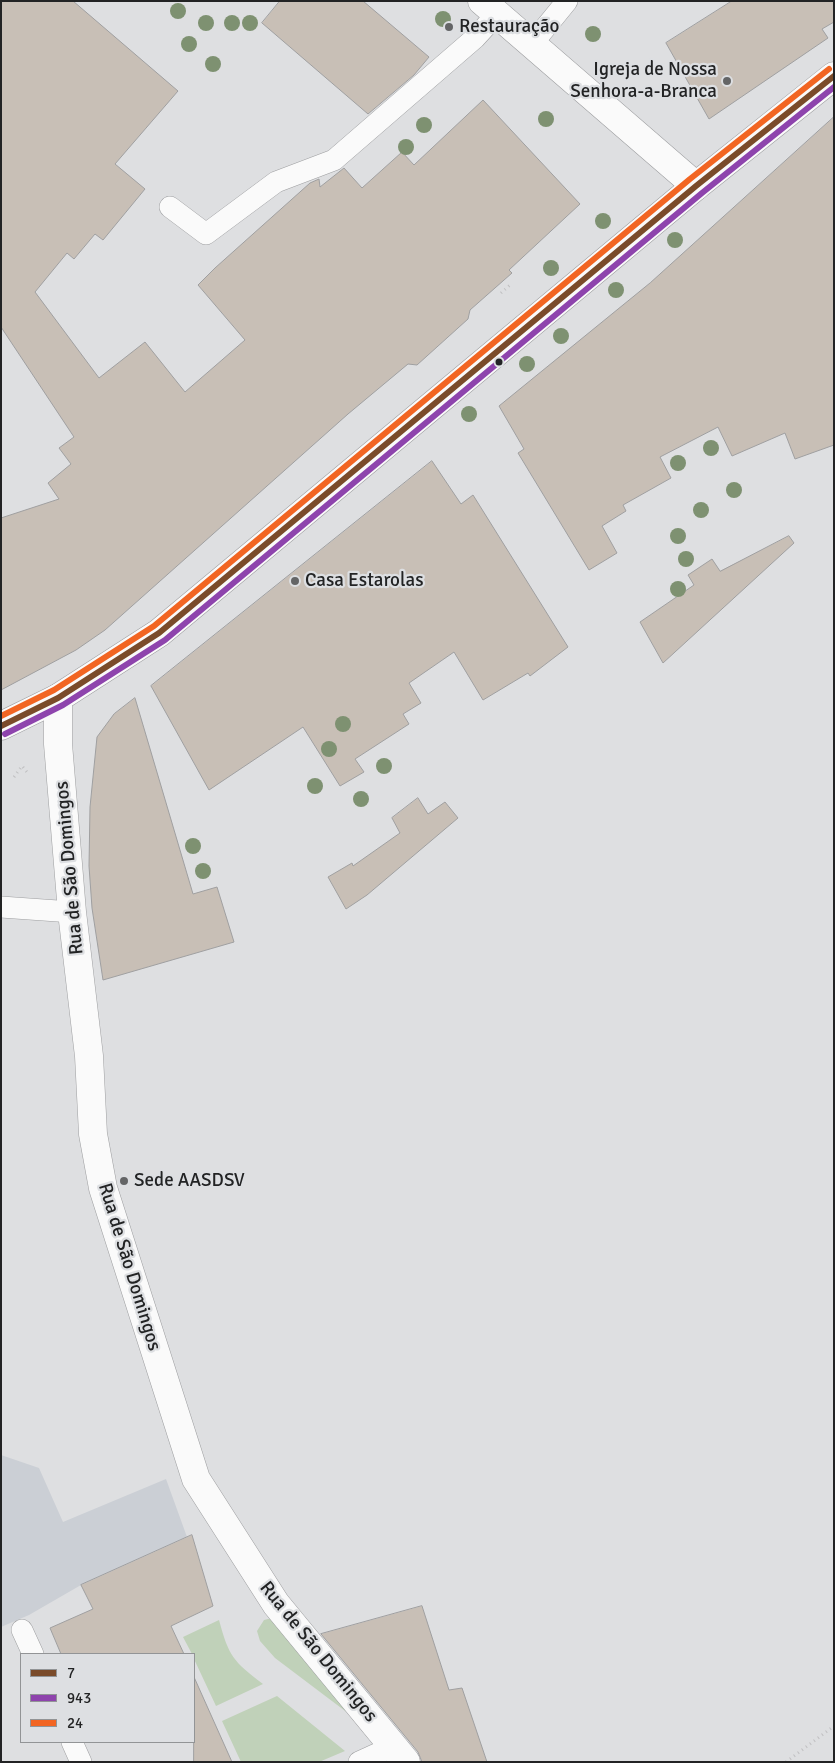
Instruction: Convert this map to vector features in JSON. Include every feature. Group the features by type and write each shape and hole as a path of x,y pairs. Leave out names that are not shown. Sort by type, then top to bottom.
{"street":[{"path":"490,7 696,186"},
{"path":"1,726 58,698 159,633 696,186 834,76"},
{"name":"Rua de São Domingos","path":"58,698 58,744 72,912 89,1056 93,1134 103,1188 196,1479 276,1604 400,1754"}],"lane":[{"path":"532,44 567,1"},
{"path":"170,207 206,234 276,182 334,160 475,38 490,7"},
{"path":"1,907 72,912"},
{"path":"22,1630 33,1653"},
{"path":"72,1743 81,1762"},
{"path":"359,1762 400,1754"}],"path":[{"path":"501,294 510,285"},
{"path":"14,777 22,766"},
{"path":"786,1762 834,1726"}],"shaded area":[{"path":"1,1455 39,1468 63,1522 166,1479 187,1537 81,1585 29,1615 1,1627"}],"green space":[{"path":"276,1617 369,1729 275,1658 260,1641 257,1631 264,1620"},
{"path":"219,1620 229,1650 245,1670 263,1684 216,1706 195,1661 195,1653 191,1653 183,1637"},
{"path":"277,1696 345,1751 319,1762 241,1762 222,1721"}],"building":[{"path":"1,1 73,1 178,91 115,164 145,189 103,240 95,234 74,259 67,253 35,292 99,378 145,342 185,392 245,340 198,285 215,268 310,183 319,179 320,187 344,168 362,188 402,152 414,165 483,100 580,204 509,270 512,273 470,310 468,319 417,365 408,364 348,414 105,630 76,650 1,690 1,518 59,499 48,483 71,464 59,448 74,437 1,327"},
{"path":"280,1 363,1 429,57 414,75 368,114 262,23"},
{"name":"Igreja de Nossa Senhora-a-Branca","path":"732,1 834,1 834,22 822,29 828,38 709,119 666,43"},
{"path":"834,117 834,445 795,459 785,433 732,456 718,427 660,457 671,478 623,505 626,511 602,526 617,553 589,570 518,453 524,449 499,406 650,283"},
{"path":"432,461 461,504 473,495 568,647 530,676 528,673 483,700 454,652 409,683 421,703 403,714 409,724 355,759 364,772 340,786 303,727 209,790 151,686"},
{"path":"789,536 794,543 663,663 640,622 694,585 688,575 712,559 720,571"},
{"path":"135,698 193,894 217,887 234,942 103,980 92,908 89,866 90,807 97,737 114,714"},
{"path":"418,798 428,814 445,802 458,818 367,895 346,909 328,877 352,863 353,866 400,833 392,818"},
{"path":"192,1535 213,1606 171,1626 184,1653 61,1653 50,1628 93,1609 81,1585"},
{"path":"422,1606 449,1690 462,1688 487,1762 422,1762 418,1752 321,1634"},
{"path":"195,1679 232,1762 194,1762 195,1743"}],"transit line":[{"name":"24","path":"1,716 54,690 154,626 690,179 829,69"},
{"name":"7","path":"1,726 58,698 159,633 696,186 834,76"},
{"name":"943","path":"5,734 63,705 165,640 702,193 834,87"}],"place":[{"name":"Restauração","path":"449,27"},
{"name":"Igreja de Nossa Senhora-a-Branca","path":"727,81"},
{"name":"Casa Estarolas","path":"295,581"},
{"name":"Sede AASDSV","path":"124,1181"}]}
